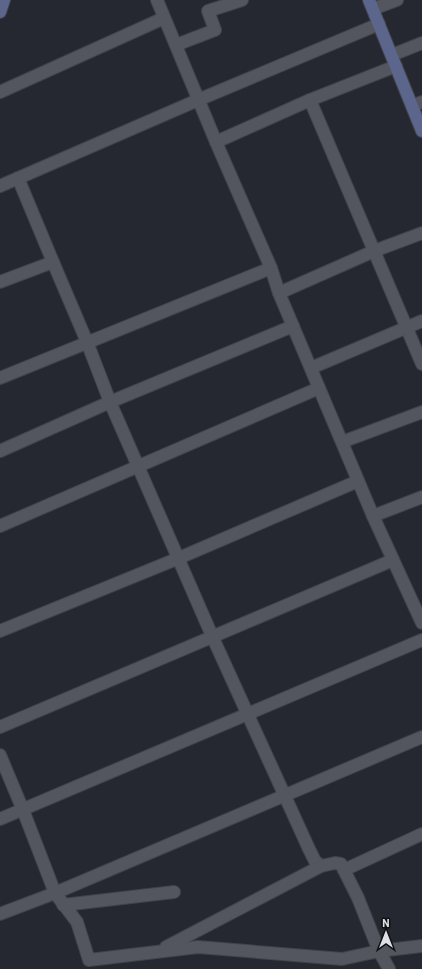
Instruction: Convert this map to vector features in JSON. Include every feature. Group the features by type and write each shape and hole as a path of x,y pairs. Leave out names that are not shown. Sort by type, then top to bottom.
{"main road":[{"path":"0,12 4,0"},
{"path":"371,5 394,60 417,104 422,131"}],"street":[{"path":"157,0 198,100 271,268 279,293 373,516 422,623"},
{"path":"176,46 215,30 208,11 242,0"},
{"path":"371,5 397,0"},
{"path":"0,92 164,18"},
{"path":"0,186 198,100 379,24"},
{"path":"216,142 394,60 422,43"},
{"path":"310,100 422,364"},
{"path":"18,178 87,342 110,402 213,637 309,849 315,861 321,866"},
{"path":"279,293 374,251 422,233"},
{"path":"0,282 53,262"},
{"path":"0,378 271,268"},
{"path":"311,368 422,321"},
{"path":"0,451 110,402 293,326"},
{"path":"0,526 319,388"},
{"path":"342,442 422,412"},
{"path":"0,631 179,558 358,480"},
{"path":"373,516 422,497"},
{"path":"0,727 393,560"},
{"path":"0,820 422,640"},
{"path":"0,914 55,893 422,737"},
{"path":"0,755 55,893 77,922 89,960 100,964 159,951 198,947 342,959 422,946"},
{"path":"344,870 422,834"},
{"path":"159,951 321,866 335,862 341,864 358,898 380,952 389,969"},
{"path":"63,905 174,892"}]}
